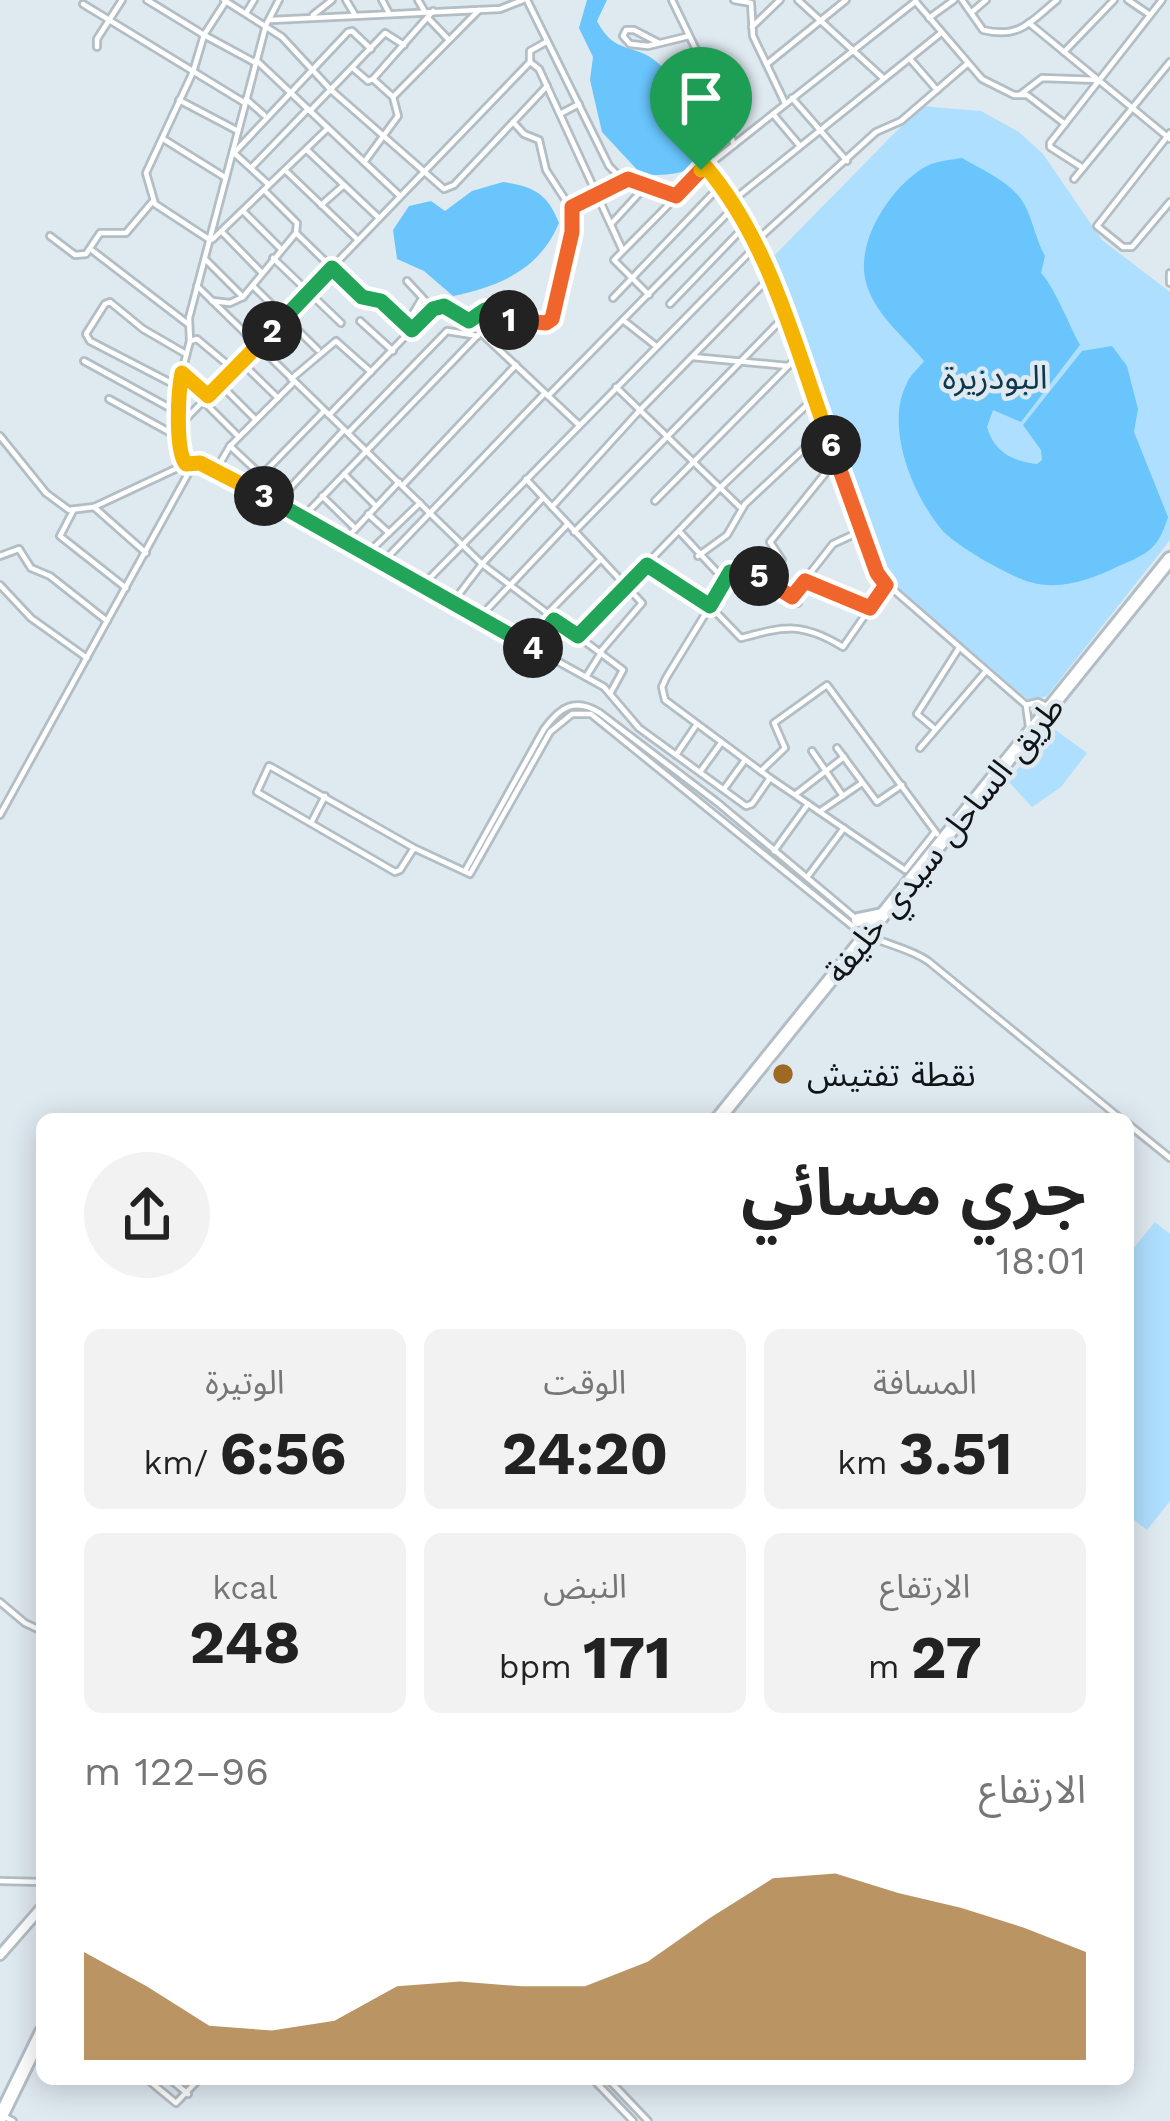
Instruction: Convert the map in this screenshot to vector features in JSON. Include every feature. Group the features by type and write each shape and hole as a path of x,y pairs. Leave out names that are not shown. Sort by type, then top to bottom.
{"highway":[{"name":"طريق الساحل سيدي خليفة","path":"727,1113 883,914 909,873 1029,735 1170,559"},
{"path":"867,935 1170,570"},
{"path":"6,2119 36,2046"},
{"path":"6,2119 36,2059"}],"street":[{"path":"97,47 97,39 122,0"},
{"path":"147,0 256,62 400,196"},
{"path":"246,14 254,0"},
{"path":"186,464 177,452 188,324 256,62 279,0"},
{"path":"310,17 332,0"},
{"path":"346,0 355,15"},
{"path":"382,0 389,13"},
{"path":"418,0 424,12"},
{"path":"453,0 459,10"},
{"path":"499,0 503,8"},
{"path":"210,241 153,201 146,173 193,72 204,35 225,1 269,22 389,13 432,15 503,8 525,0 609,166 628,179 676,196"},
{"path":"672,0 717,93 734,145"},
{"path":"734,0 751,3 752,27 765,65 788,100 847,161"},
{"path":"752,27 780,0"},
{"path":"798,0 884,79"},
{"path":"765,65 846,0"},
{"path":"929,18 958,0 988,32 1015,33 1057,0"},
{"path":"971,12 986,0"},
{"path":"1035,0 1042,12"},
{"path":"1064,52 1114,0"},
{"path":"1128,0 1150,15"},
{"path":"1084,168 1049,147 1162,0"},
{"path":"649,295 614,262 623,250 706,167 915,1 982,79 1021,94 1065,124"},
{"path":"83,4 266,117"},
{"path":"393,98 479,10"},
{"path":"432,15 449,40"},
{"path":"373,80 432,15"},
{"path":"269,22 331,90 448,189 547,86"},
{"path":"1029,23 1169,136 1096,226 1123,247 1132,247 1170,202"},
{"path":"659,44 634,30 626,30 623,36 638,46 659,44 689,36"},
{"path":"234,152 350,31 371,49"},
{"path":"251,168 388,32 404,45"},
{"path":"382,562 649,295 733,204 941,33"},
{"path":"181,424 530,62 530,51 548,41"},
{"path":"910,59 937,90"},
{"path":"530,62 536,63 623,250"},
{"path":"1074,179 1170,62"},
{"path":"423,585 757,243 876,132 901,121 967,64"},
{"path":"353,68 393,98 398,116 364,162"},
{"path":"1021,94 1042,78 1098,80"},
{"path":"178,100 238,131"},
{"path":"560,114 579,104"},
{"path":"772,113 800,146"},
{"path":"469,321 485,310 503,319 549,322 572,232 571,208 546,170 539,140 524,134 513,122"},
{"path":"210,241 327,129"},
{"path":"162,138 226,178"},
{"path":"307,150 379,218"},
{"path":"212,301 230,303 243,297 296,233 297,223 234,152"},
{"path":"706,167 757,243 861,531 886,585 1026,705 1029,735"},
{"path":"286,171 358,240"},
{"path":"571,208 628,179"},
{"path":"321,205 344,184"},
{"path":"613,298 721,185"},
{"path":"611,224 646,186"},
{"path":"50,236 75,254 92,250 104,231 126,233 153,201"},
{"path":"244,212 281,249"},
{"path":"670,304 745,226"},
{"path":"223,233 261,272"},
{"path":"296,233 362,297 381,301 409,328"},
{"path":"92,250 188,324"},
{"path":"273,258 340,323"},
{"path":"205,259 243,297"},
{"path":"1170,273 1170,283"},
{"path":"552,507 770,278"},
{"path":"407,281 433,309"},
{"path":"197,286 462,546 623,671 610,693"},
{"path":"254,287 320,351"},
{"path":"249,488 393,351 421,300"},
{"path":"179,387 90,341 86,334 110,302 186,355"},
{"path":"409,328 433,309 451,307 579,425"},
{"path":"574,532 784,317"},
{"path":"623,320 656,346"},
{"path":"360,321 393,351"},
{"path":"276,502 447,331 480,334"},
{"path":"302,518 480,334"},
{"path":"190,340 206,345 233,370"},
{"path":"216,470 230,446 332,342 340,342 371,373"},
{"path":"655,501 799,355"},
{"path":"692,358 788,366"},
{"path":"84,361 179,413"},
{"path":"241,362 278,398"},
{"path":"344,541 516,365"},
{"path":"182,373 239,437"},
{"path":"220,384 256,420"},
{"path":"616,386 741,508"},
{"path":"578,636 814,398"},
{"path":"109,399 180,439"},
{"path":"698,556 727,535 741,508 825,429"},
{"path":"0,436 46,493 73,511 94,507 186,464 216,470 586,677 610,693 639,728 749,806 770,778"},
{"path":"230,446 261,475"},
{"path":"769,580 782,560 770,542 836,460"},
{"path":"0,815 194,463"},
{"path":"344,474 376,506"},
{"path":"526,479 642,607 600,653 586,677"},
{"path":"322,496 355,528"},
{"path":"453,602 543,498"},
{"path":"368,554 420,502"},
{"path":"94,507 146,553"},
{"path":"73,511 60,536 126,587"},
{"path":"368,514 389,533"},
{"path":"480,617 568,524"},
{"path":"680,531 698,556 720,574 769,580 798,603"},
{"path":"792,597 833,544 861,531"},
{"path":"1,554 19,549 31,568 50,576 107,621"},
{"path":"547,614 601,559"},
{"path":"647,565 710,606 741,638 794,627 843,647 886,585"},
{"path":"730,572 662,687 665,700 909,873"},
{"path":"805,581 870,608"},
{"path":"0,585 31,618 87,658"},
{"path":"535,649 554,620"},
{"path":"935,729 917,714 959,648"},
{"path":"920,748 986,671"},
{"path":"761,771 785,748 774,723 826,685 939,837"},
{"path":"1026,705 1038,702 1050,708"},
{"path":"414,848 395,872 258,796 269,766 467,873 547,730 572,714 591,714 693,790 867,935 928,961 1114,1113"},
{"path":"676,755 697,724"},
{"path":"700,772 721,743"},
{"path":"837,748 879,802 902,785"},
{"path":"812,752 843,796"},
{"path":"795,795 844,757"},
{"path":"724,789 745,760"},
{"path":"820,812 862,783"},
{"path":"310,824 325,796"},
{"path":"774,851 808,804"},
{"path":"728,819 774,851 867,935"},
{"path":"806,878 844,828"},
{"path":"1134,1129 1170,1158"},
{"path":"0,1602 36,1627"},
{"path":"0,1881 36,1882"},
{"path":"0,1955 36,1914"},
{"path":"154,2085 172,2102 180,2102 195,2085"},
{"path":"177,2085 188,2094"},
{"path":"599,2085 633,2121"},
{"path":"614,2085 648,2121"}],"green space":[{"name":"البودزيرة","path":"921,106 981,111 1019,132 1043,154 1102,240 1170,292 1170,540 1047,696 1030,701 899,594 883,575 767,263"},
{"path":"1054,729 1087,753 1061,787 1032,807 1008,781"},
{"path":"1155,1222 1170,1234 1170,1501 1147,1530 1134,1520 1134,1248"}],"water":[{"path":"587,0 607,0 597,21 604,32 658,63 707,109 701,155 688,169 642,175 602,132 590,80 593,57 579,28"},
{"path":"962,158 1002,181 1021,199 1045,256 1041,273 1080,345 1021,422 993,410 987,427 994,443 1012,458 1037,464 1042,460 1041,450 1023,425 1082,351 1112,346 1127,366 1138,409 1134,432 1168,517 1156,543 1145,553 1087,579 1053,585 1030,582 970,552 931,516 905,460 901,400 908,380 924,361 874,302 865,278 866,246 880,214 913,175 934,163"},
{"path":"503,182 538,193 559,223 529,264 502,281 453,296 424,271 397,259 393,230 409,206 431,201 445,211 472,191"}],"place":[{"name":"نقطة تفتيش","path":"783,1074"}],"route":[{"path":"706,167 721,185 761,250 861,531 886,585 870,608 805,581 792,597 763,577 735,572 730,572 710,606 647,565 578,636 554,620 535,649 249,488 200,463 186,464 178,455 182,373 208,396 332,268 362,297 378,299 412,330 433,309 444,306 469,321 485,310 503,319 546,323 552,319 572,236 572,207 628,179 676,196 701,170 706,167"}]}
